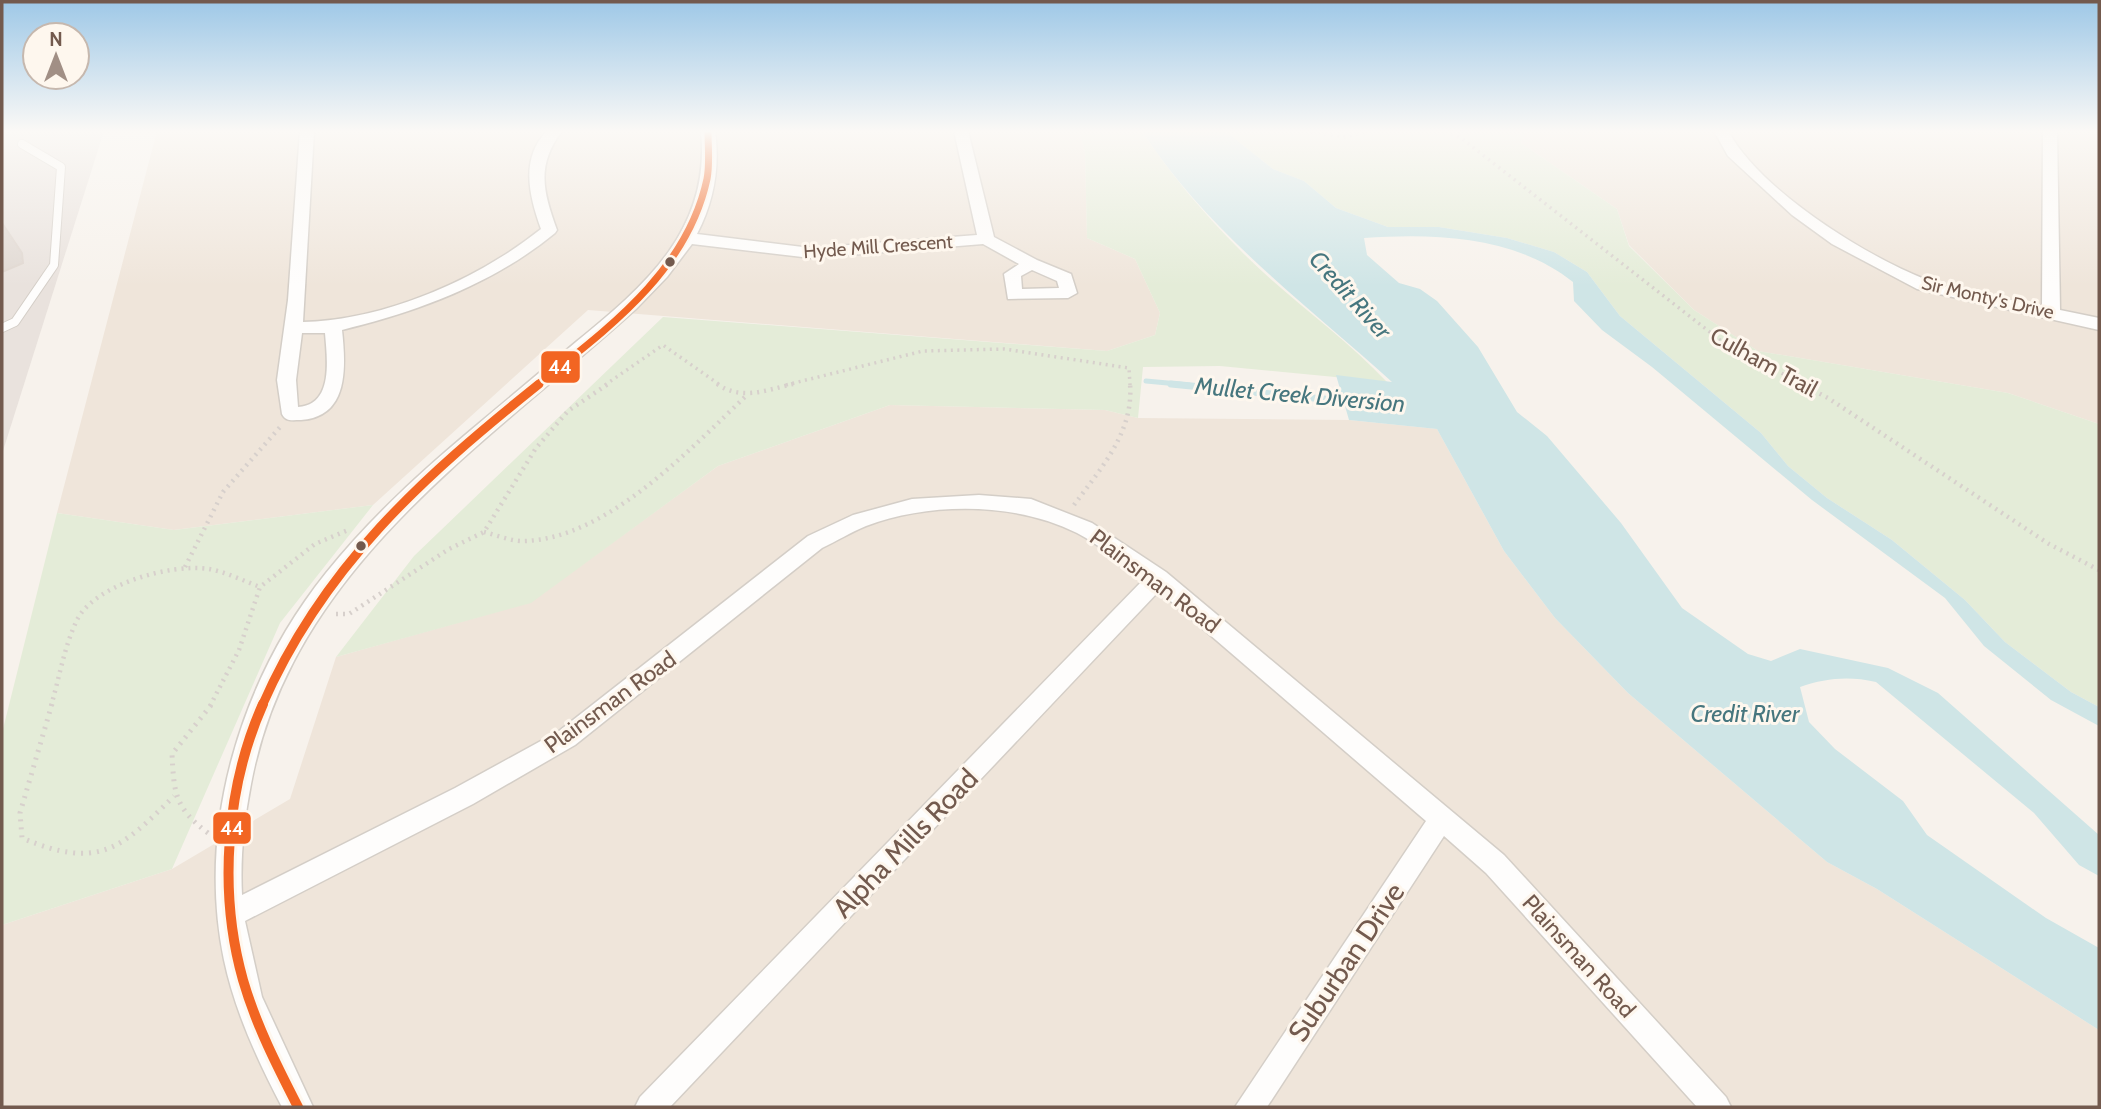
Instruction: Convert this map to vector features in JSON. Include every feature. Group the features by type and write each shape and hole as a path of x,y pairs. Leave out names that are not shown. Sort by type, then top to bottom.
{"street":[{"path":"304,183 294,328 287,372 287,402 291,414 309,415 325,406 331,395 335,371 333,327"},
{"path":"294,328 333,327 382,315 427,298 532,246 549,230 538,204 538,183"},
{"path":"298,1107 268,1055 249,1009 235,954 230,914 228,848 240,769 256,719 276,671 309,614 352,555 393,510 650,286 686,238 702,204 708,183"},
{"name":"Hyde Mill Crescent","path":"973,183 986,239"},
{"name":"Sir Monty's Drive","path":"1765,183 1838,242 1923,285 2099,324"},
{"path":"2049,183 2051,312"},
{"name":"Hyde Mill Crescent","path":"686,238 811,253 986,239 1031,264"},
{"name":"Plainsman Road","path":"230,914 464,796 568,738 815,542 860,520 912,506 979,502 1031,507 1085,528 1158,579 1495,864 1716,1107"},
{"name":"Alpha Mills Road","path":"650,1107 1158,579"},
{"name":"Suburban Drive","path":"1250,1107 1442,818"}],"lane":[{"path":"2,328 15,323 54,265 60,183"}],"path":[{"name":"Culham Trail","path":"1520,183 1724,343 1828,398 2049,544 2099,570"},
{"path":"309,614 349,614 449,549 484,532 537,448 568,411 663,345 728,391 747,394 923,351 1004,349 1129,368 1133,393 1125,433 1064,520"},
{"path":"484,532 526,541 560,534 592,520 666,472 747,394"},
{"path":"185,567 223,492 291,414"},
{"path":"228,848 184,816 174,796 172,754 218,696 239,650 260,587 315,544 393,510"},
{"path":"174,796 132,838 85,857 54,854 22,838 20,813 76,621 94,597 140,578 185,567 211,569 260,587"}],"shaded area":[{"path":"2,183 88,183 2,454"},
{"path":"143,183 1086,183 1087,238 1135,259 1160,313 1155,335 1107,351 588,310 373,505 174,530 57,513"},
{"path":"1579,183 2099,183 2099,424 2008,393 1758,351 1694,310 1629,245 1617,209"},
{"path":"890,405 1105,410 1138,418 1349,420 1437,429 1504,551 1555,618 1628,693 1827,862 1877,889 2099,1030 2099,1107 2,1107 2,925 172,869 290,799 336,657 531,602 718,466"}],"green space":[{"path":"1086,183 1180,183 1258,267 1370,364 1387,382 1220,366 1143,367 1138,418 1105,410 890,405 718,466 531,603 336,657 414,556 663,317 1107,351 1155,335 1160,313 1135,259 1087,238"},
{"path":"1306,183 1579,183 1617,209 1629,246 1694,310 1758,351 2008,393 2099,424 2099,707 2071,692 2005,642 1965,600 1892,540 1827,498 1788,466 1761,433 1620,316 1587,272 1554,252 1507,238 1439,227 1388,227 1336,208"},
{"path":"373,505 280,623 172,869 2,925 2,733 57,513 174,530"}],"water":[{"name":"Credit River","path":"1180,183 1306,183 1336,208 1388,227 1439,227 1507,238 1554,252 1587,272 1620,316 1761,433 1788,466 1827,498 1892,540 1965,600 2005,642 2071,692 2099,707 2099,726 2051,700 1984,646 1945,598 1812,500 1652,367 1602,330 1574,301 1573,282 1550,267 1526,255 1474,241 1419,236 1364,238 1367,255 1399,283 1420,289 1437,301 1478,347 1517,412 1547,436 1621,523 1682,608 1748,654 1771,661 1800,649 1888,668 1938,693 2099,835 2099,876 2079,865 2034,813 1876,682 1838,679 1800,687 1809,722 1835,749 1903,801 1927,835 2046,918 2099,948 2099,1030 1877,889 1827,862 1628,693 1555,618 1504,551 1437,429 1349,420 1336,375 1392,382 1258,264"}],"building":[{"path":"2,223 22,253 23,263 2,272"}],"waterway":[{"name":"Mullet Creek Diversion","path":"1146,381 1189,385"},
{"name":"Mullet Creek Diversion","path":"1171,384 1354,402"}],"transit line":[{"name":"44","path":"298,1107 271,1054 249,999 238,961 230,911 229,860 234,810 244,760 259,711 279,665 304,621 333,580 373,533 462,448 614,323 647,290 675,256 696,218 706,183"}]}
